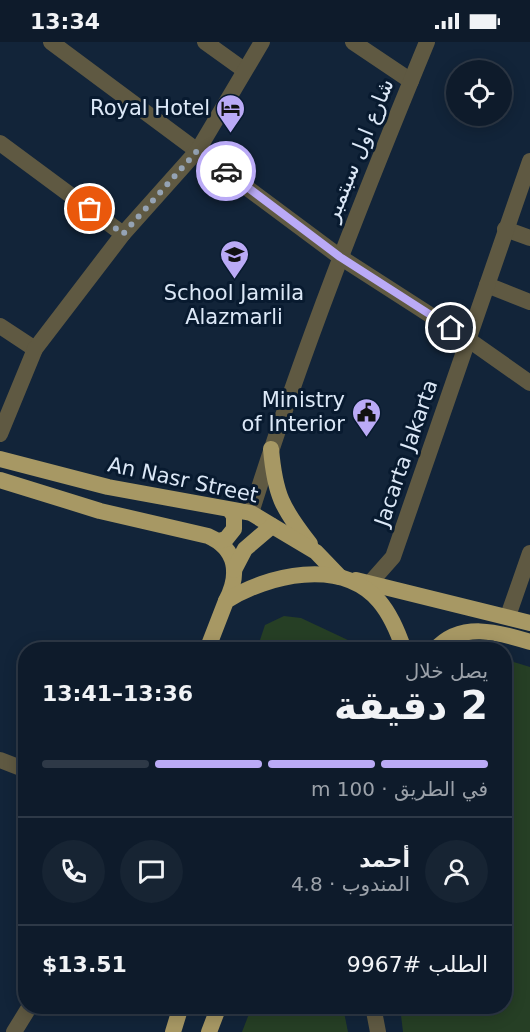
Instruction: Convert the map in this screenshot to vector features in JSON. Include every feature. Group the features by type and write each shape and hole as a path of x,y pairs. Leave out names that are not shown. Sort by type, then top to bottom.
{"highway":[{"path":"271,449 274,486 290,519 316,552"},
{"name":"An Nasr Street","path":"0,459 108,487 250,513 316,552 340,577"},
{"path":"0,480 100,511 208,536 219,541 228,549 234,570 231,591 210,642"},
{"path":"219,541 226,539 234,529 234,516 230,510"},
{"path":"234,570 253,540 272,526"},
{"path":"226,601 264,581 295,574 340,577 530,623"},
{"path":"340,577 358,585 378,600 397,629 401,642"},
{"path":"445,642 454,635 480,630 503,633 530,642"},
{"path":"172,1032 178,1014"},
{"path":"209,1032 216,1014"}],"street":[{"path":"51,42 340,257 469,340 530,383"},
{"path":"206,42 244,70"},
{"path":"0,434 35,349 123,234 198,150 262,42"},
{"path":"353,42 411,81"},
{"name":"شارع اول سبتمبر","path":"250,513 340,257 427,42"},
{"path":"0,143 123,234"},
{"name":"Jacarta Jakarta","path":"370,583 393,557 529,165"},
{"path":"505,229 530,238"},
{"path":"487,285 530,302"},
{"path":"0,326 35,349"},
{"path":"508,616 530,553"},
{"path":"0,760 18,767"},
{"path":"14,1032 25,1014"},
{"path":"375,1014 378,1032"}],"green space":[{"path":"284,616 301,618 352,642 259,642 265,625"},
{"path":"512,661 530,667 530,1032 403,1032 401,1014 512,1014"},
{"path":"249,1014 344,1014 348,1032 242,1032"}],"way so far":[{"path":"90,209 123,234 198,150 226,171"}],"place":[{"name":"Royal Hotel","path":"231,134"},
{"name":"School Jamila Alazmarli","path":"234,280"},
{"name":"Ministry of Interior","path":"366,438"}],"route":[{"path":"226,171 340,257 451,328"}]}
